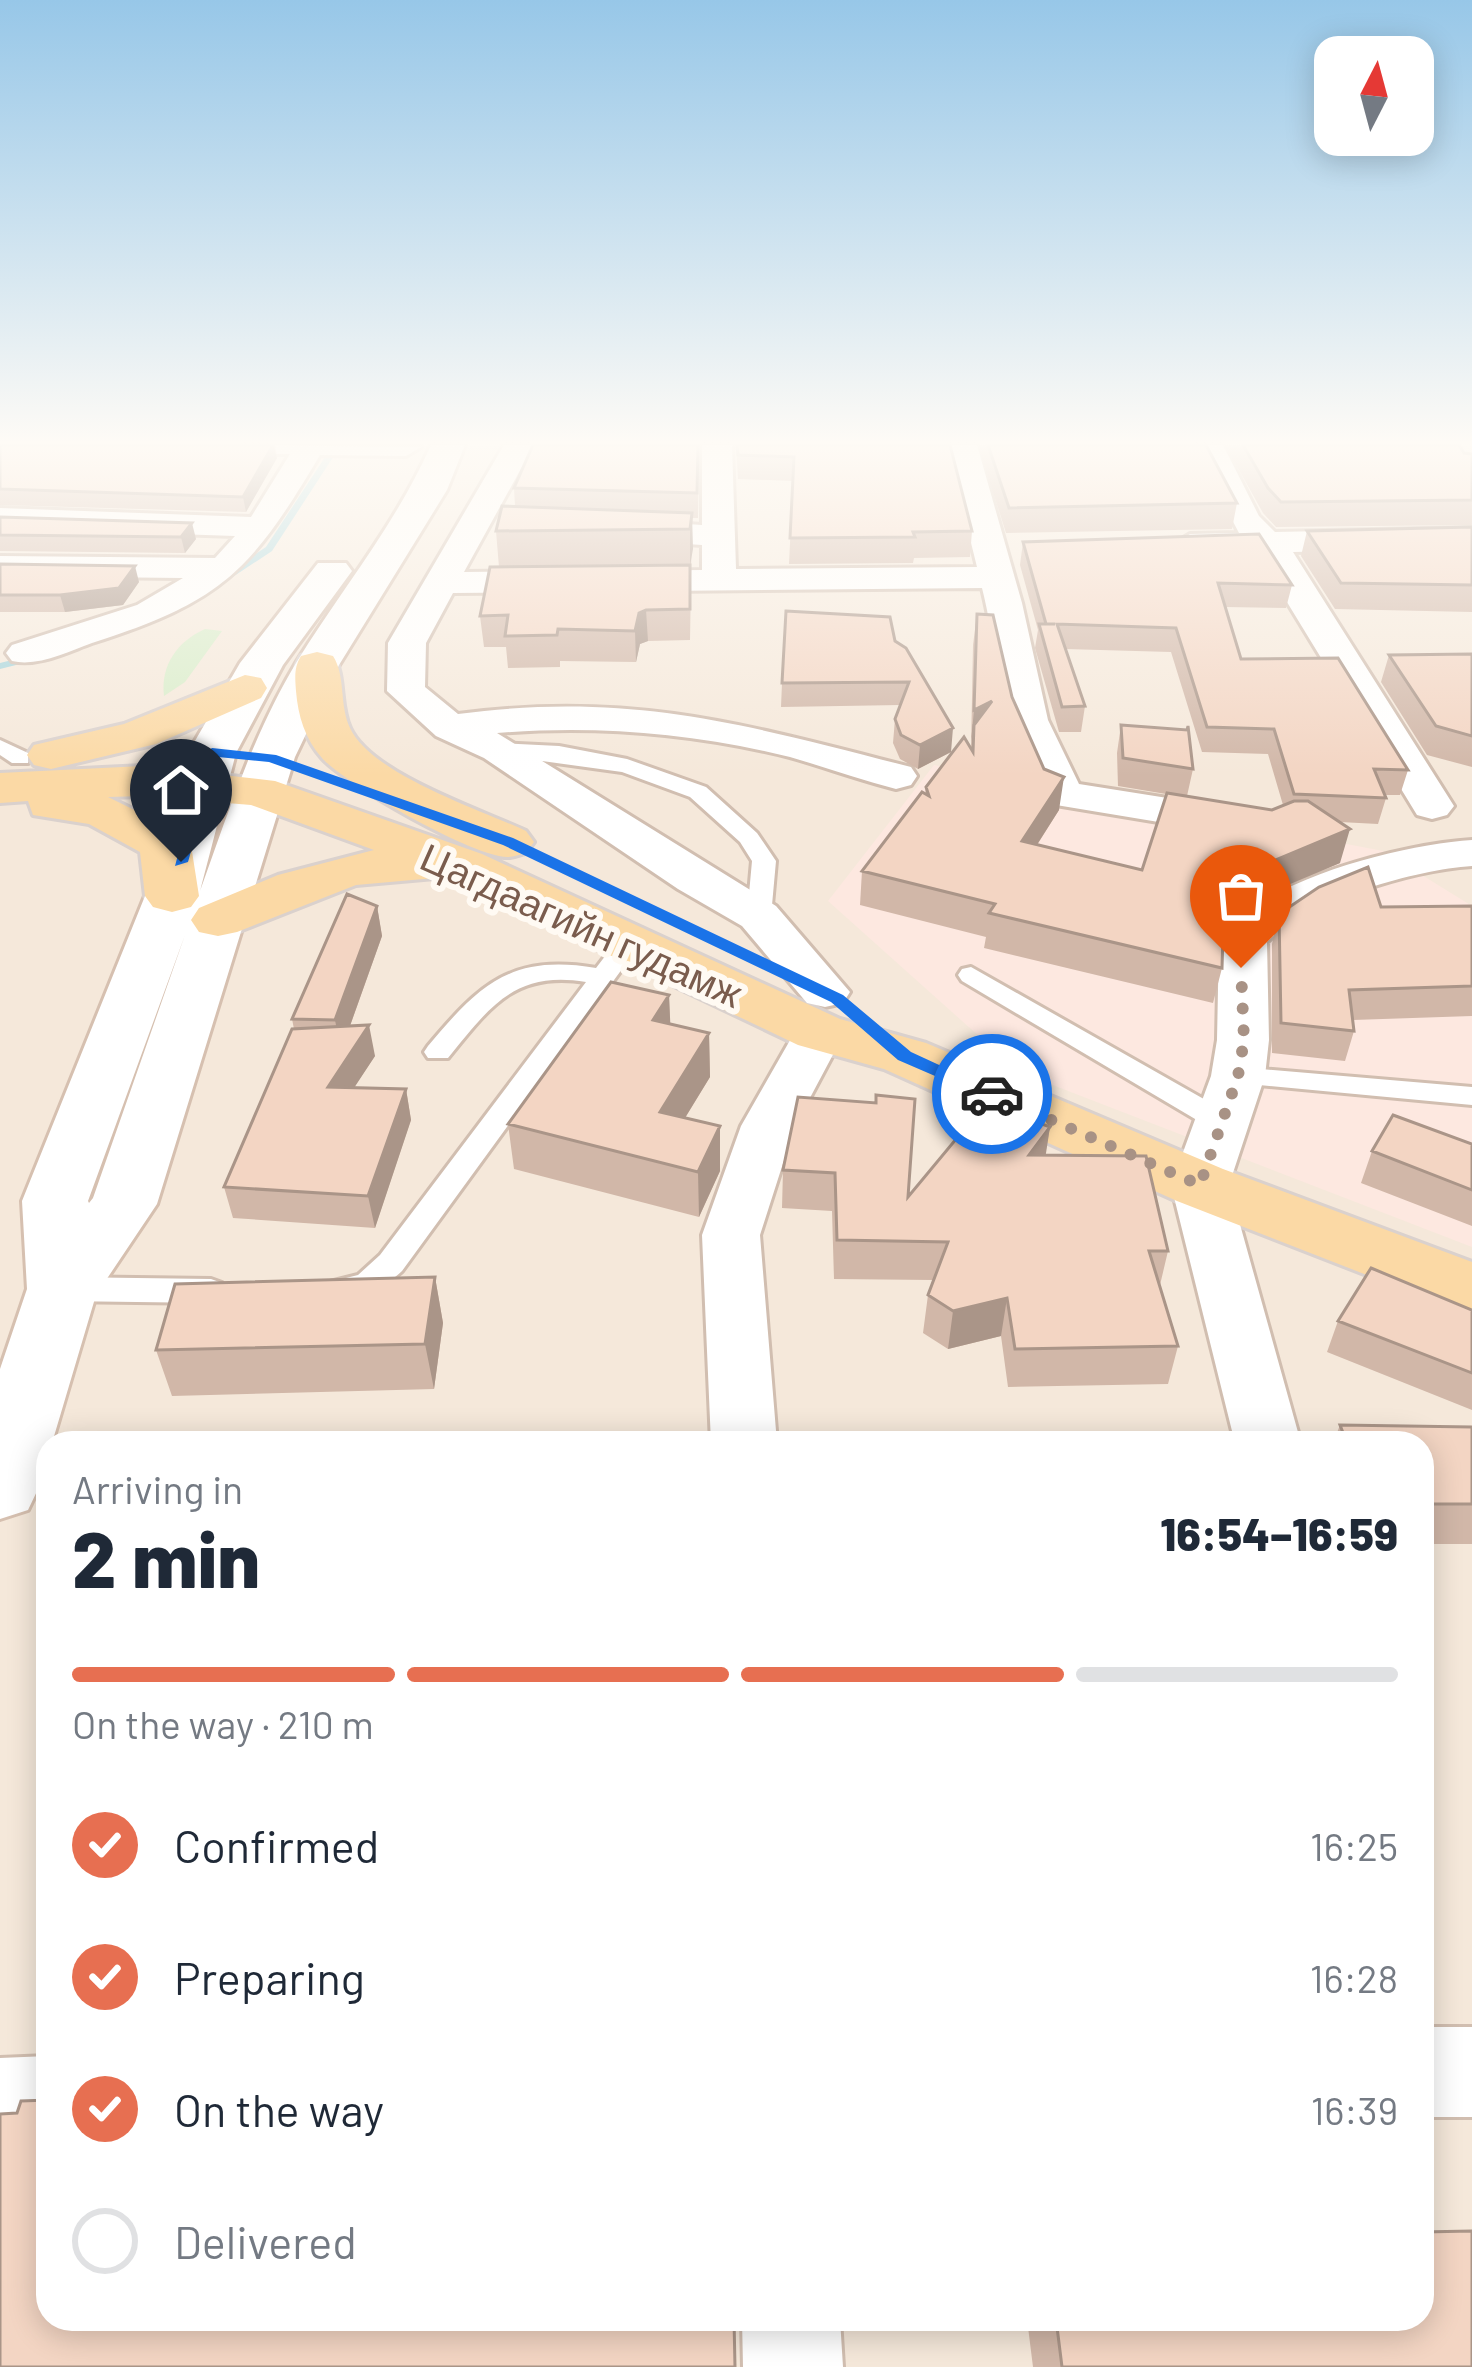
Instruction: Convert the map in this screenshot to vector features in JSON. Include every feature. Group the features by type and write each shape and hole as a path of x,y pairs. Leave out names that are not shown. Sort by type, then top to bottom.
{"main road":[{"path":"0,1487 14,1394 62,1289 124,1204 195,908 236,771 245,688 342,555"},
{"path":"236,771 317,665 365,555"},
{"path":"317,665 318,698 328,734 356,766 486,854"},
{"path":"11,768 139,734 245,688"},
{"path":"11,768 138,827 165,845 195,908"},
{"name":"Цагдаагийн гудамж","path":"11,768 143,781 236,771 486,854 905,1056 1200,1185 1472,1290"},
{"path":"195,908 276,893 351,869 486,854"},
{"name":"Цагдаагийн гудамж","path":"486,854 615,960 822,1012"}],"street":[{"path":"8,647 150,613 224,568 235,555"},
{"path":"456,555 407,643 406,692 450,727 499,749 694,879 759,916 822,1012 767,1126 731,1235 743,1431"},
{"path":"719,555 719,582"},
{"path":"990,555 1028,720 1044,749 1052,779 1065,795 1264,826"},
{"path":"440,584 719,582 992,563 1013,555"},
{"path":"1277,555 1432,806"},
{"path":"0,566 224,568"},
{"path":"450,727 550,715 646,718 792,746 896,776"},
{"path":"1265,1431 1200,1185 1230,1099 1244,1040 1240,1000 1243,939 1250,928 1403,862 1472,854"},
{"path":"1434,2072 1472,2072"},
{"path":"0,2103 36,2102"},
{"path":"792,2331 793,2367"}],"lane":[{"path":"499,749 560,753 627,766 698,792 749,838 764,861 759,916"},
{"path":"438,1052 488,992 534,970 615,960"},
{"path":"310,1291 368,1284 391,1263 615,960"},
{"path":"970,975 1230,1099 1472,1096"},
{"path":"62,1289 243,1291"}],"shaded area":[{"path":"0,555 1472,555 1472,2367 0,2367"},
{"path":"934,765 1383,851 1472,906 1472,1247 1019,1072 828,901"}],"green space":[{"path":"205,629 222,631 185,682 164,696 165,674 173,655"}],"building":[{"path":"1027,555 1273,555 1292,585 1218,583 1241,659 1338,658 1408,770 1374,769 1386,798 1294,794 1274,729 1207,727 1176,628 1057,624 1085,706 1062,707 1039,624 1046,624"},
{"path":"1323,555 1472,555 1472,585 1341,583"},
{"path":"0,564 135,566 119,588 0,595"},
{"path":"690,565 690,609 646,610 639,613 635,631 558,629 557,635 505,636 508,615 480,616 490,567"},
{"path":"786,611 890,617 895,641 906,648 953,728 920,745 901,735 895,719 909,682 782,683"},
{"path":"977,614 993,615 1012,697 1044,769 1064,777 1022,841 1142,870 1167,793 1272,810 1308,801 1350,829 1273,861 1224,901 1222,968 989,913 995,904 862,871 922,792 929,796 926,787 964,737 973,752 974,725 992,701 974,710"},
{"path":"1472,654 1472,736 1436,726 1389,655"},
{"path":"1121,725 1187,730 1188,726 1193,769 1123,758"},
{"path":"1368,867 1381,907 1472,906 1472,986 1349,990 1354,1031 1281,1023 1279,914 1319,887"},
{"path":"347,894 377,906 335,1020 292,1019"},
{"path":"611,982 669,995 653,1020 709,1033 660,1112 720,1126 698,1172 508,1124"},
{"path":"369,1025 328,1087 406,1089 368,1196 224,1187 292,1029"},
{"path":"876,1095 915,1099 908,1197 986,1103 1050,1127 1029,1155 1146,1156 1168,1251 1149,1251 1178,1346 1015,1349 1007,1298 953,1311 928,1295 948,1242 837,1240 835,1173 783,1170 798,1097 876,1103"},
{"path":"1393,1115 1472,1144 1472,1190 1372,1151"},
{"path":"1371,1268 1472,1310 1472,1373 1338,1321"},
{"path":"435,1277 425,1344 156,1350 175,1284"},
{"path":"1340,1425 1472,1427 1472,1504 1434,1504 1434,1431 1342,1431"},
{"path":"36,2100 36,2331 734,2331 735,2367 0,2367 0,2114 17,2113 21,2101"},
{"path":"1472,2231 1472,2367 1062,2367 1058,2331 1434,2331 1434,2232"}],"waterway":[{"path":"210,588 259,555"},
{"path":"0,666 32,658"}],"way so far":[{"path":"992,1094 1200,1185 1238,1076 1244,1040 1241,968"}],"route":[{"path":"181,862 212,753 271,758 378,792 508,842 837,998 905,1056 992,1094"}]}
